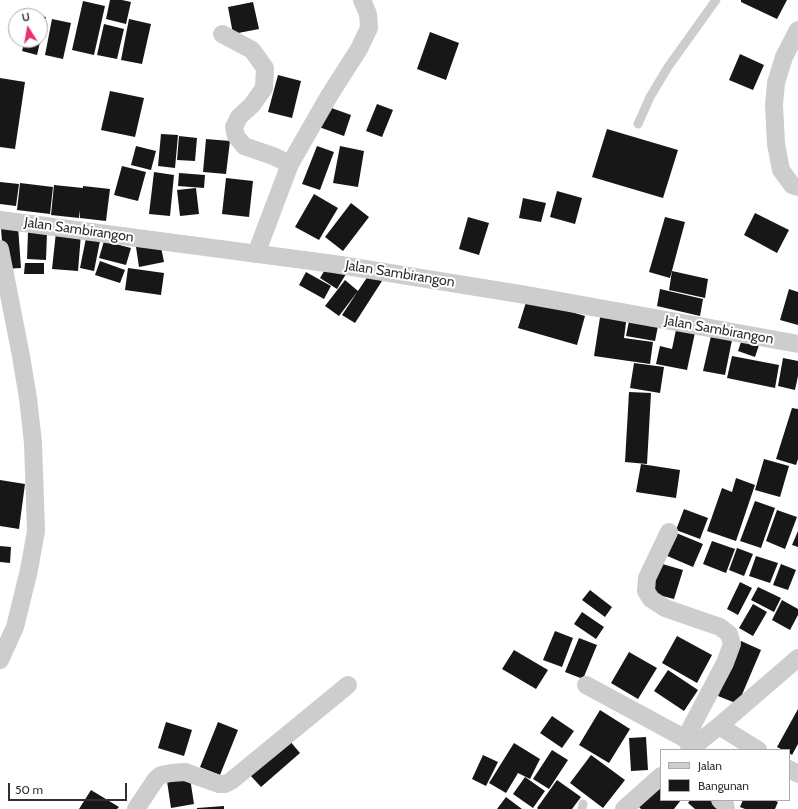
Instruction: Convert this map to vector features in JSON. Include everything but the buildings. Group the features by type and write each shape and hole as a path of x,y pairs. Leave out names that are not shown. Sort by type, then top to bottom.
{"street":[{"path":"256,254 290,164 329,96 359,49 369,28 368,14 362,0"},
{"path":"798,30 784,57 776,83 774,105 776,144 781,170 792,185 798,187"},
{"path":"222,34 252,50 264,68 264,88 252,105 239,117 234,127 236,136 244,146 268,154 290,164"},
{"name":"Jalan Sambirangon","path":"0,220 334,264 518,294 798,344"},
{"path":"0,249 28,398 33,443 36,531 29,570 15,627 0,660"},
{"path":"669,532 647,578 646,591 651,599 665,608 720,627 728,634 732,644 726,663 690,745"},
{"path":"690,745 719,726 798,658"},
{"path":"136,809 156,779 161,775 185,772 219,784 225,784 231,781 348,685"},
{"path":"586,685 690,745"},
{"path":"719,726 756,749"},
{"path":"624,809 660,777"}],"lane":[{"path":"638,124 650,97 668,67 716,0"}]}
